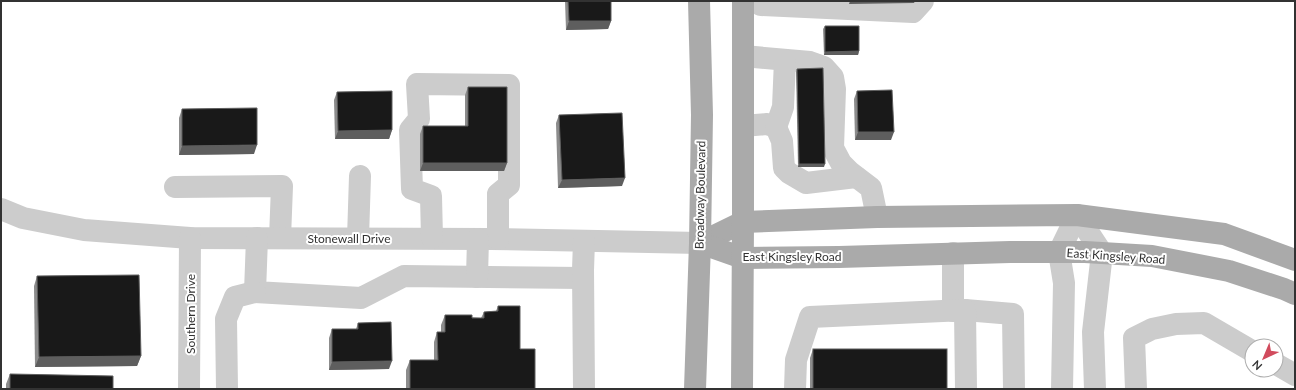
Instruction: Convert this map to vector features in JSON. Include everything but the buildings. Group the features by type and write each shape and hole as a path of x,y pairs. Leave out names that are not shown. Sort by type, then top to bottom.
{"main road":[{"name":"Broadway Boulevard","path":"695,389 700,243 702,114 699,1"},
{"path":"742,389 743,1"},
{"path":"700,243 743,222 877,217 1077,215 1224,234 1295,260"},
{"name":"East Kingsley Road","path":"700,243 743,258 1059,252 1152,256 1229,271 1295,294"}],"street":[{"path":"759,1 762,5 914,12 923,1"},
{"path":"743,56 810,62 824,66 833,77 836,89 834,148 841,163 871,188 877,217"},
{"path":"785,60 783,107 776,127 782,141 784,168 789,173 806,183 856,177"},
{"path":"432,238 431,196 412,189 410,130 419,119 417,84 509,85 510,185 498,194 478,277"},
{"path":"743,126 767,124 776,127"},
{"path":"358,238 360,176"},
{"path":"175,188 282,186 280,238"},
{"name":"Stonewall Drive","path":"1,211 23,218 84,230 190,238 432,238 700,243"},
{"path":"1062,389 1064,283 1059,252 1077,215"},
{"path":"1077,215 1102,253 1093,332 1095,389"},
{"name":"Southern Drive","path":"189,389 190,238"},
{"path":"255,292 257,238"},
{"path":"584,240 584,389"},
{"path":"953,254 966,389"},
{"path":"227,389 226,318 235,297 255,292 361,298 404,276 583,278"},
{"path":"794,389 796,360 810,317 959,311 1013,314 1014,389"},
{"path":"1136,389 1134,338 1152,329 1176,324 1204,323 1244,346"},
{"path":"1064,332 1093,332"},
{"path":"1284,369 1295,375"}]}
